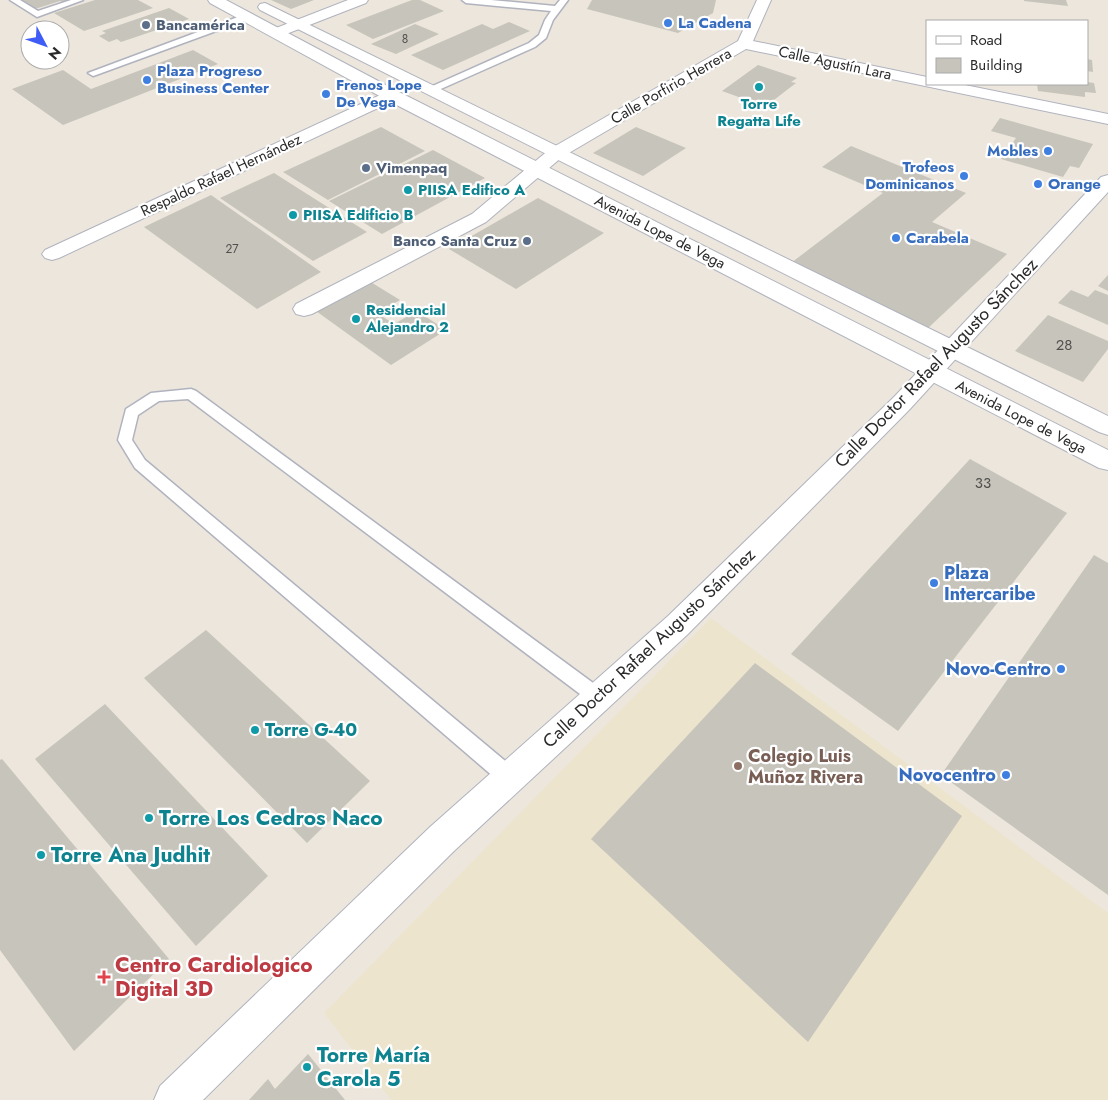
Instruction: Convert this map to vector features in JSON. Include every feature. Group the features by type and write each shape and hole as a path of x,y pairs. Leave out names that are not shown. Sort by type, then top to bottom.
{"street":[{"name":"Avenida Lope de Vega","path":"215,0 391,95 1108,461"},
{"name":"Avenida Lope de Vega","path":"251,0 1108,426"},
{"path":"276,32 361,0"},
{"name":"Calle Porfirio Herrera","path":"304,309 479,218 556,153 744,44 764,0"},
{"name":"Calle Agustín Lara","path":"744,44 926,82"},
{"path":"942,85 1108,119"},
{"name":"Respaldo Rafael Hernández","path":"52,254 391,95"},
{"name":"Calle Doctor Rafael Augusto Sánchez","path":"174,1100 442,839 678,625 889,416 1108,181"}],"lane":[{"path":"14,0 37,14 80,0"},
{"path":"466,0 532,3 555,9"},
{"path":"431,90 532,45 543,36 555,9 564,0"},
{"path":"93,74 246,17"},
{"path":"509,777 140,464 125,440 131,413 156,396 191,394 598,697"}],"shaded area":[{"name":"Colegio Luis Muñoz Rivera","path":"711,618 1108,913 1108,1100 391,1100 324,1013"}],"building":[{"path":"20,0 73,0 64,3 60,1 35,9"},
{"path":"95,0 138,0 153,8 84,31 70,23 70,20 66,20 54,13"},
{"path":"271,0 314,0 291,9"},
{"path":"412,0 420,0 444,11 373,39 346,25"},
{"name":"La Cadena","path":"592,0 716,0 713,13 678,33 587,9"},
{"path":"1066,0 1068,6 1024,1"},
{"name":"Bancamérica","path":"169,8 189,19 121,42 117,39 109,42 99,36 106,33 102,31"},
{"path":"509,22 530,31 443,70 411,55 482,24 493,29"},
{"path":"415,24 439,34 396,54 371,44"},
{"name":"Plaza Progreso Business Center","path":"193,50 218,64 63,125 12,89 63,70 91,89"},
{"path":"1088,59 1092,60 1093,72 1088,71"},
{"name":"Torre Regatta Life","path":"758,65 797,78 791,82 796,83 770,103 765,102 761,105 722,91"},
{"path":"1088,82 1094,83 1096,93 1085,92 1085,97 1038,91 1037,85 1088,85"},
{"name":"Mobles","path":"1000,118 1093,144 1079,168 1070,166 1063,177 1001,159 1016,138 991,131"},
{"path":"381,127 425,151 328,200 283,172"},
{"path":"636,127 686,148 643,176 593,153"},
{"name":"Carabela","path":"851,146 966,193 932,222 1007,254 927,329 791,263 883,193 822,167"},
{"name":"PIISA Edifico A","path":"433,150 485,178 382,234 329,201"},
{"name":"PIISA Edificio B","path":"274,173 367,232 313,261 220,198"},
{"path":"211,195 321,272 257,309 144,227"},
{"name":"Banco Santa Cruz","path":"538,198 604,233 516,289 449,249"},
{"path":"1108,275 1108,291 1098,286"},
{"name":"Residencial Alejandro 2","path":"369,281 400,300 377,313 394,324 417,311 446,330 391,365 316,311"},
{"path":"1071,290 1088,297 1095,290 1108,295 1108,325 1058,303"},
{"path":"1048,315 1108,341 1108,349 1083,382 1015,351"},
{"name":"Plaza Intercaribe","path":"970,459 1067,513 898,731 791,654"},
{"name":"Novo-Centro","path":"1094,555 1108,563 1108,895 941,775"},
{"name":"Torre G-40","path":"206,630 370,781 307,843 144,678"},
{"path":"755,663 962,816 808,1042 591,839"},
{"name":"Torre Los Cedros Naco","path":"105,704 268,876 196,946 35,759"},
{"name":"Torre Ana Judhit","path":"2,759 169,959 74,1051 0,950 0,760"},
{"name":"Torre María Carola 5","path":"308,1054 345,1100 249,1100 268,1079 275,1089"}],"place":[{"name":"La Cadena","path":"668,23"},
{"name":"Bancamérica","path":"146,25"},
{"name":"Plaza Progreso Business Center","path":"147,80"},
{"name":"Torre Regatta Life","path":"759,87"},
{"name":"Frenos Lope De Vega","path":"326,94"},
{"name":"Mobles","path":"1048,151"},
{"name":"Vimenpaq","path":"366,168"},
{"name":"Trofeos Dominicanos","path":"964,176"},
{"name":"Orange","path":"1038,184"},
{"name":"PIISA Edifico A","path":"408,190"},
{"name":"PIISA Edificio B","path":"293,215"},
{"name":"Carabela","path":"896,238"},
{"name":"Banco Santa Cruz","path":"527,241"},
{"name":"Residencial Alejandro 2","path":"356,319"},
{"name":"Plaza Intercaribe","path":"934,583"},
{"name":"Novo-Centro","path":"1061,669"},
{"name":"Torre G-40","path":"255,730"},
{"name":"Colegio Luis Muñoz Rivera","path":"738,766"},
{"name":"Novocentro","path":"1006,775"},
{"name":"Torre Los Cedros Naco","path":"149,818"},
{"name":"Torre Ana Judhit","path":"41,855"},
{"name":"Centro Cardiologico Digital 3D","path":"104,977"},
{"name":"Torre María Carola 5","path":"307,1067"}]}
